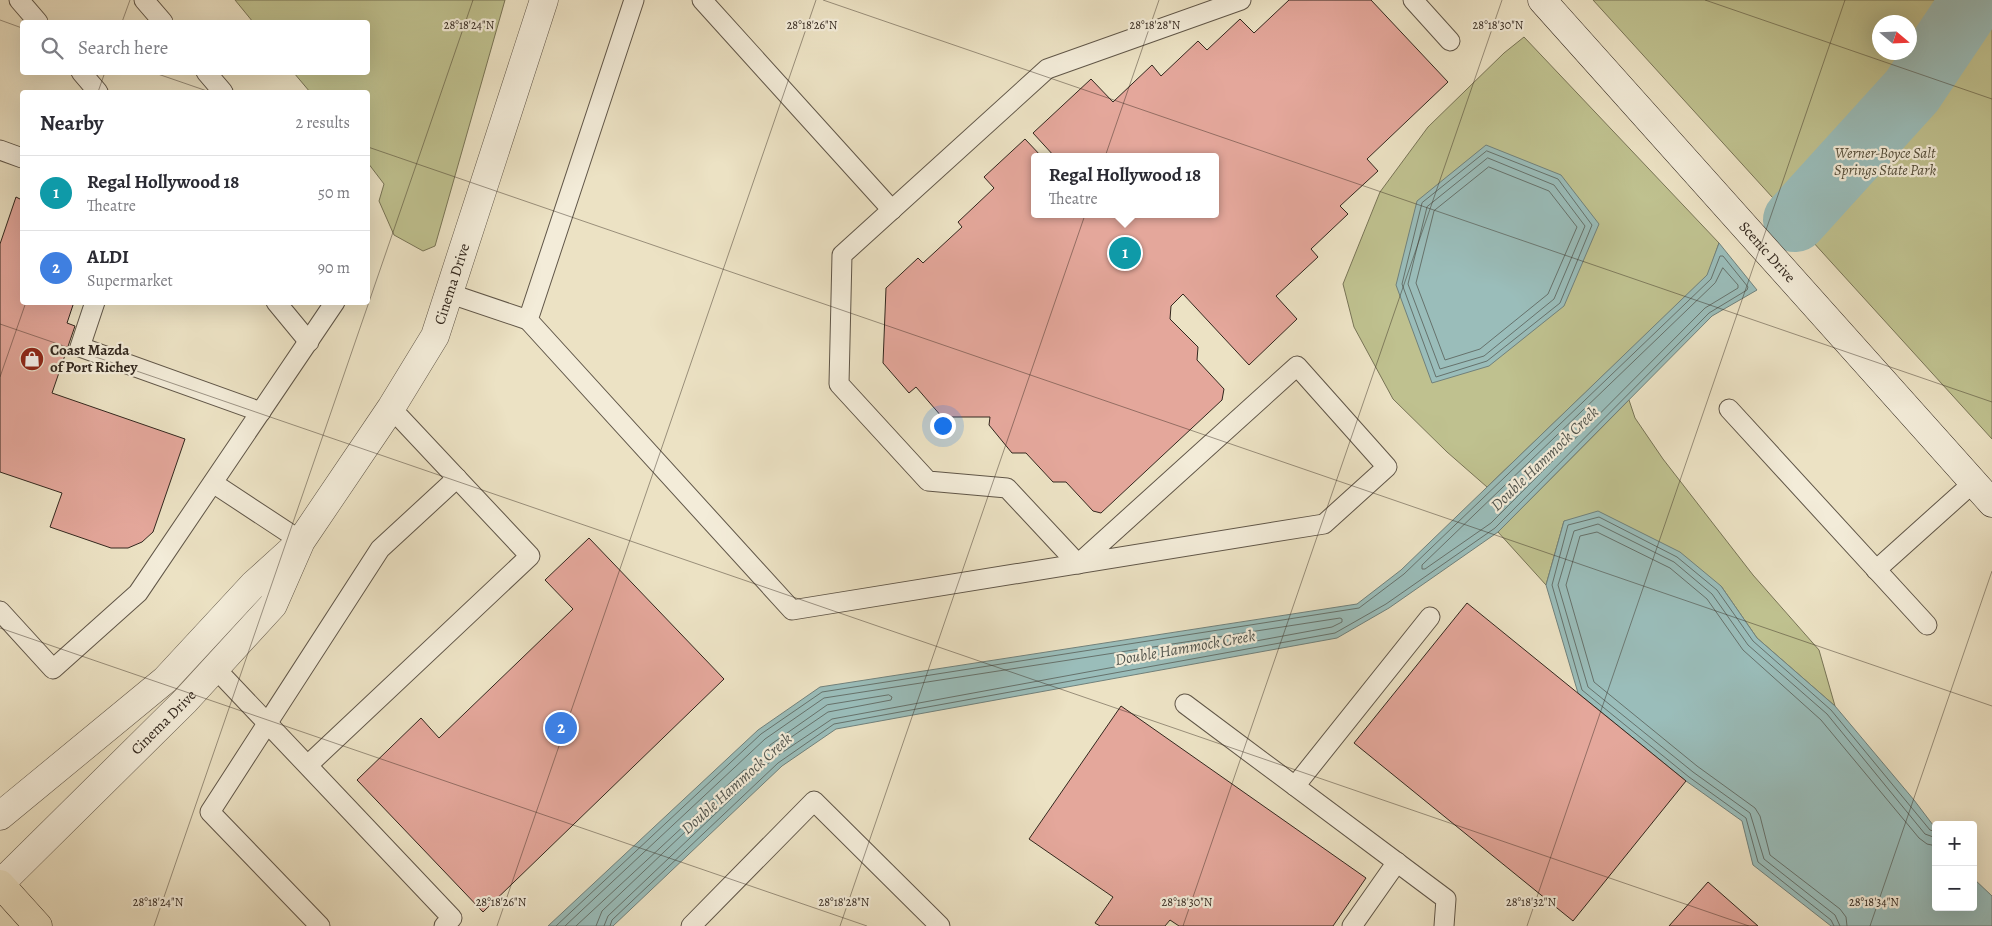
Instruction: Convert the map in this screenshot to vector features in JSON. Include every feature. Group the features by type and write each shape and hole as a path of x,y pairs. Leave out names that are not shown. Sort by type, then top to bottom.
{"highway":[{"path":"0,884 38,926"}],"street":[{"name":"Cinema Drive","path":"0,884 185,701 273,605 302,541 391,408 435,336 544,0"},
{"name":"Scenic Drive","path":"1542,0 1992,502"},
{"name":"Cinema Drive","path":"0,816 165,680 253,584 302,541"}],"lane":[{"path":"19,0 36,20"},
{"path":"144,0 161,20"},
{"path":"528,320 634,0"},
{"path":"702,0 892,210"},
{"path":"1078,564 1007,488 928,482 839,384 842,255 1047,69 1241,0"},
{"path":"1413,0 1450,41"},
{"path":"84,75 96,90"},
{"path":"209,75 221,90"},
{"path":"0,150 20,157"},
{"path":"448,293 528,320 792,610 1078,564 1324,524 1387,467 1297,366 1078,564"},
{"path":"94,305 80,347 261,412"},
{"path":"278,305 309,342"},
{"path":"0,611 53,669 138,593 333,305"},
{"path":"308,765 530,556 391,408"},
{"path":"1729,409 1927,625"},
{"path":"320,926 210,812 380,549 457,478"},
{"path":"1876,570 1974,482"},
{"path":"213,483 302,541"},
{"path":"1295,786 1430,617"},
{"path":"214,668 452,918 444,926"},
{"path":"1185,704 1446,899 1445,926"},
{"path":"691,926 814,801 940,926"},
{"path":"1352,926 1397,862"}],"green space":[{"path":"235,0 505,0 435,246 423,251 394,235 379,201 384,184 370,166 370,90 308,90 296,75 370,75 370,20 251,20"},
{"name":"Werner-Boyce Salt Springs State Park","path":"1593,0 1992,0 1992,439"},
{"path":"1524,37 1719,243 1708,275 1487,487 1447,452 1393,399 1354,327 1343,284 1380,192 1428,127 1504,53"},
{"path":"1629,400 1635,418 1663,459 1753,575 1819,650 1835,706 1757,638 1721,586 1564,521 1546,585 1498,532"}],"water":[{"path":"1486,145 1561,175 1599,224 1564,306 1489,366 1432,383 1396,285 1417,201"},
{"path":"1719,243 1757,290 1712,316 1498,532 1389,608 1337,638 836,729 782,766 613,926 548,926 758,730 820,687 1357,604 1401,570 1707,275"},
{"path":"1598,511 1680,552 1721,586 1757,638 1835,706 1932,824 1932,911 1977,911 1977,882 1992,896 1992,926 1831,926 1753,865 1742,821 1686,781 1578,693 1546,585 1564,521"}],"building":[{"path":"1289,0 1371,0 1448,82 1367,159 1378,171 1340,206 1348,214 1311,249 1318,257 1276,296 1297,319 1249,365 1183,294 1171,306 1170,319 1198,347 1197,360 1224,389 1222,400 1101,513 1093,511 1066,482 1053,482 1026,453 1012,453 989,425 990,417 942,417 916,387 909,393 883,363 886,288 918,258 923,263 962,227 958,222 994,188 984,177 1025,139 1038,153 1031,153 1031,218 1219,218 1219,153 1051,153 1033,133 1091,79 1113,102 1152,65 1161,76 1198,41 1207,50 1240,19 1254,33"},
{"name":"Coast Mazda of Port Richey","path":"16,197 20,199 20,305 73,305 67,323 75,326 52,393 185,439 153,532 142,542 128,548 111,548 50,527 62,493 0,472 0,244"},
{"path":"589,538 724,679 483,912 357,780 421,718 439,738 573,609 545,580"},
{"path":"1467,603 1686,781 1573,921 1354,743"},
{"path":"1121,706 1366,878 1333,926 1179,926 1170,920 1165,926 1100,926 1095,923 1113,897 1029,839"},
{"path":"1708,882 1758,926 1669,926"}],"waterway":[{"name":"Double Hammock Creek","path":"1795,220 1912,91 1973,0"}],"place":[{"name":"Regal Hollywood 18","path":"1125,253"},
{"name":"Coast Mazda of Port Richey","path":"32,359"},
{"name":"ALDI","path":"561,728"}]}
